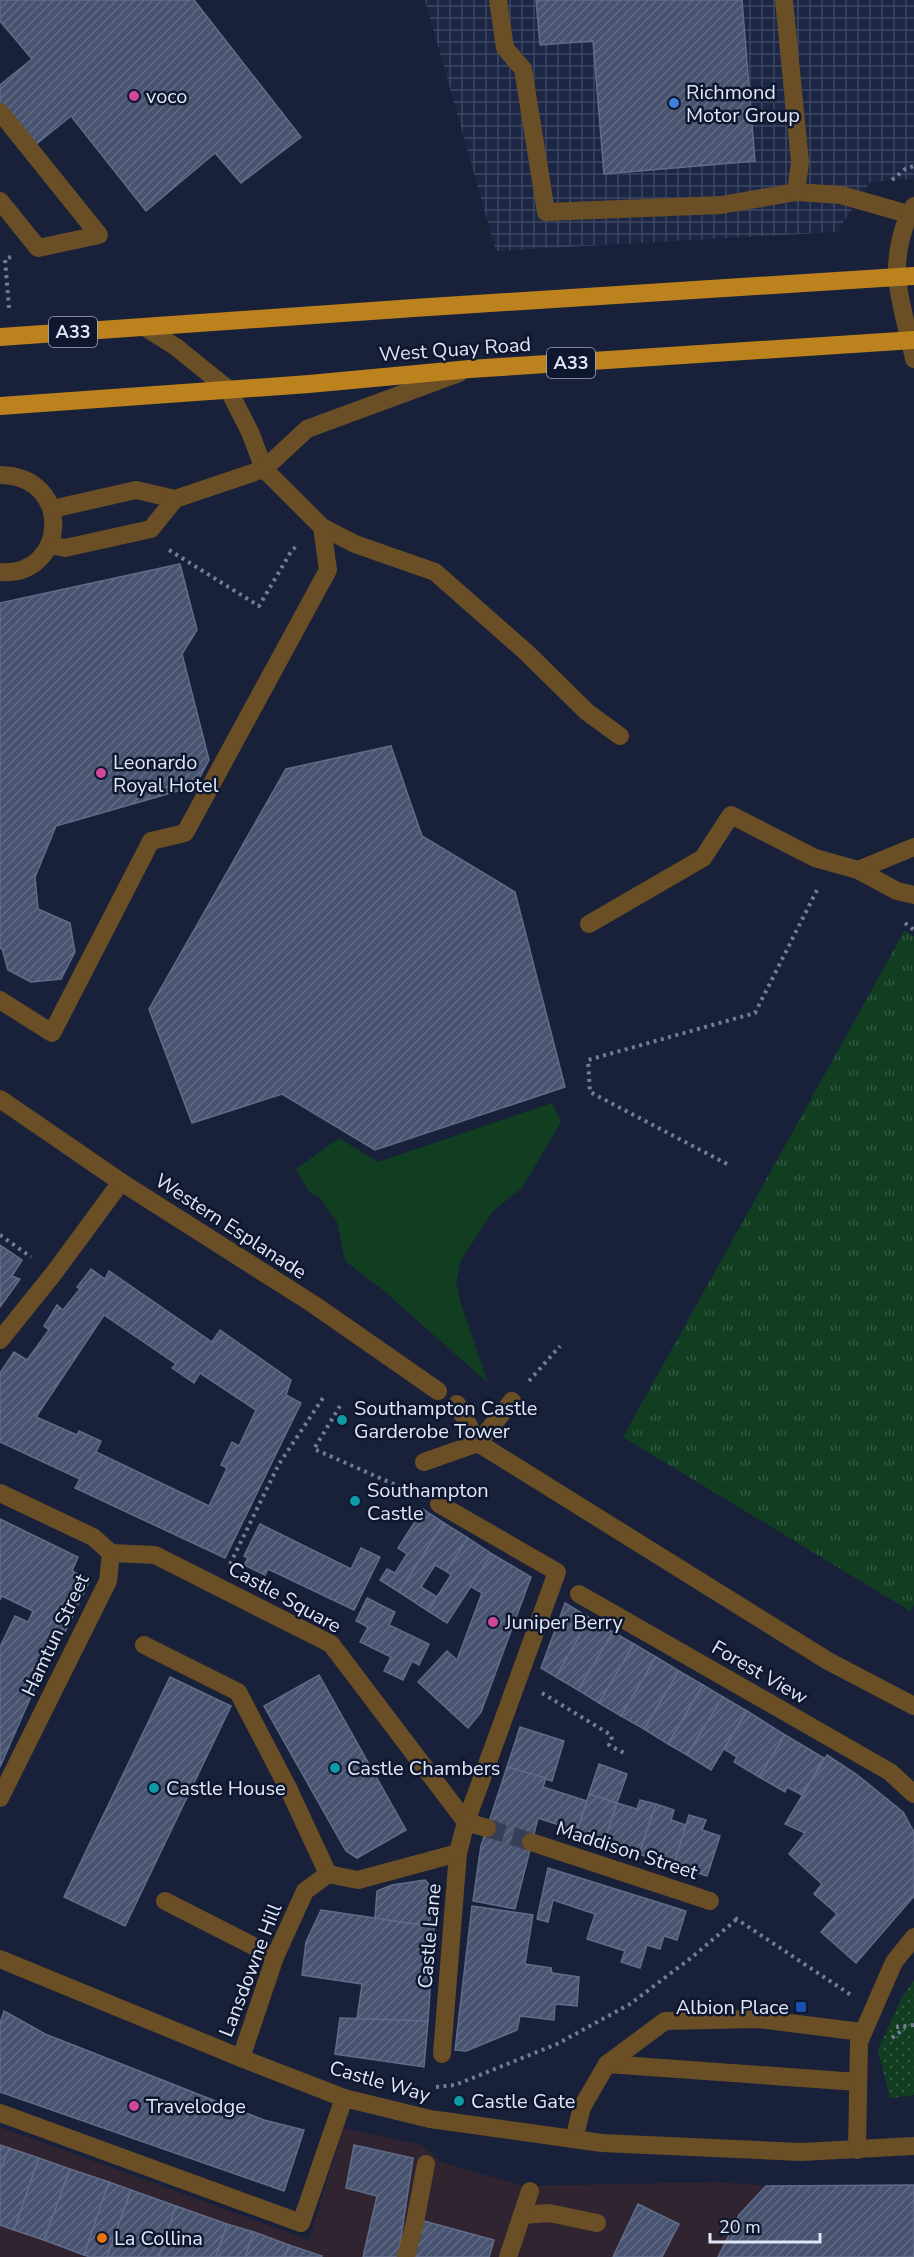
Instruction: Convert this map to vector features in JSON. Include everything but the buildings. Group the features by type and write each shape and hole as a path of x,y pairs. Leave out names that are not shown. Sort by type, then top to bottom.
{"highway":[{"name":"A33","path":"0,338 906,276"},
{"name":"West Quay Road","path":"0,406 470,369 912,340"}],"street":[{"path":"498,0 505,48 523,69 546,212 721,205 796,192 841,195 911,210 900,246 906,276 914,359"},
{"path":"784,0 800,162 796,192"},
{"path":"0,112 99,235 38,248 0,201"},
{"path":"146,327 176,347 228,389 250,432 264,469 322,528 355,544 435,572 526,652 587,712 620,736"},
{"path":"52,509 136,490 175,499 264,469 307,429 470,369"},
{"path":"0,475 13,475 38,486 52,509 54,521 49,545 39,559 25,569 9,573 0,572"},
{"path":"49,545 65,548 151,529 175,499"},
{"path":"0,1000 52,1033 151,841 185,833 328,570 322,528"},
{"path":"589,924 703,858 731,815 815,858 858,870 897,891 914,895"},
{"path":"858,870 914,847"},
{"name":"Western Esplanade","path":"0,1099 121,1182 313,1305 438,1391"},
{"path":"0,1340 54,1273 121,1182"},
{"path":"424,1462 478,1443 512,1401"},
{"path":"457,1404 478,1443 828,1661 914,1706"},
{"path":"0,1493 93,1537 111,1553"},
{"name":"Castle Lane","path":"439,1504 557,1572 466,1822 458,1853 441,2054"},
{"name":"Castle Square","path":"111,1553 155,1555 331,1644 466,1822"},
{"name":"Hamtun Street","path":"3,1786 108,1581 111,1553"},
{"name":"Forest View","path":"579,1594 890,1772 914,1794"},
{"path":"144,1645 238,1692 289,1790 328,1874 358,1880 458,1853"},
{"path":"466,1822 487,1828"},
{"name":"Maddison Street","path":"531,1842 710,1901"},
{"name":"Lansdowne Hill","path":"241,2058 275,1957 305,1891 328,1874"},
{"path":"165,1901 275,1957"},
{"path":"857,2150 859,2042 894,1962 914,1936"},
{"name":"Castle Way","path":"0,1959 344,2098 430,2119 602,2143 801,2152 914,2146"},
{"path":"574,2139 582,2107 607,2064 665,2021 758,2019 862,2032"},
{"path":"607,2064 858,2082"},
{"path":"0,2114 301,2223 344,2098"},
{"path":"406,2257 426,2164"},
{"path":"508,2257 530,2191"},
{"path":"522,2215 549,2213 597,2223"}],"path":[{"path":"9,308 5,259 38,248"},
{"path":"151,529 159,543 259,606 292,550 322,528"},
{"path":"727,1164 590,1092 588,1060 755,1013 821,883"},
{"path":"0,1235 54,1273"},
{"path":"512,1401 560,1346"},
{"path":"219,1586 279,1464 325,1395"},
{"path":"340,1406 314,1449 439,1504"},
{"path":"518,1678 611,1735 612,1740 609,1745 626,1754"},
{"path":"710,1901 873,2010"},
{"path":"436,2087 455,2085 557,2044 630,2004 691,1958 737,1919"},
{"path":"430,2119 441,2054"}],"shaded area":[{"path":"425,0 914,0 914,179 870,182 837,232 496,251"},
{"path":"0,2127 309,2240 343,2128 422,2145 441,2162 523,2186 716,2182 766,2186 914,2257 0,2257"}],"green space":[{"path":"905,930 914,937 914,1605 910,1611 623,1437"},
{"path":"552,1103 561,1122 522,1188 493,1211 461,1260 456,1283 488,1383 384,1291 345,1261 337,1222 319,1197 309,1192 296,1169 339,1138 378,1162"},
{"path":"914,1980 914,2095 890,2098 878,2050 901,1999"}],"tunnel":[{"path":"487,1828 531,1842"}],"place":[{"name":"voco","path":"134,96"},
{"name":"Richmond Motor Group","path":"674,103"},
{"name":"Leonardo Royal Hotel","path":"101,773"},
{"name":"Southampton Castle Garderobe Tower","path":"342,1420"},
{"name":"Southampton Castle","path":"355,1501"},
{"name":"Juniper Berry","path":"493,1622"},
{"name":"Castle Chambers","path":"335,1768"},
{"name":"Castle House","path":"154,1788"},
{"name":"Albion Place","path":"801,2007"},
{"name":"Castle Gate","path":"459,2101"},
{"name":"Travelodge","path":"134,2106"},
{"name":"La Collina","path":"102,2238"}]}
